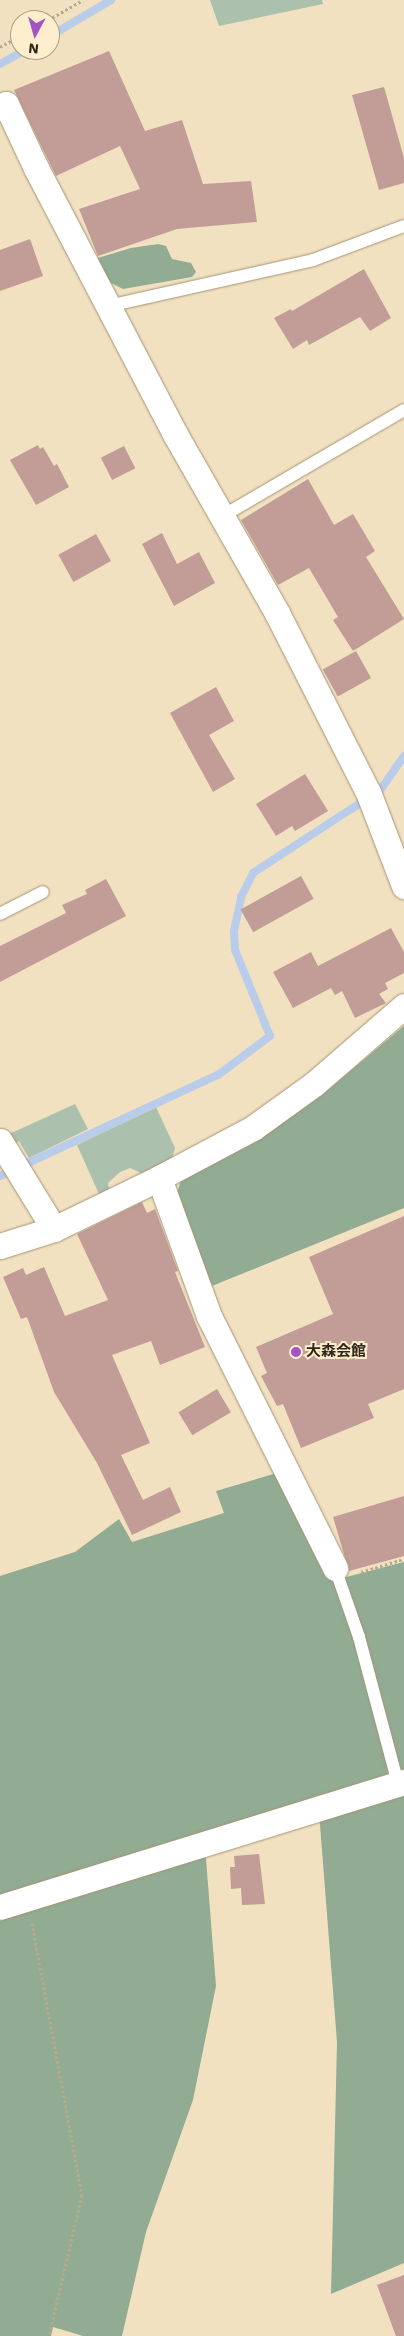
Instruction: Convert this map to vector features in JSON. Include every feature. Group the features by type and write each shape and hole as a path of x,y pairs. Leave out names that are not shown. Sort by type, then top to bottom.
{"street":[{"path":"0,108 6,104 36,168 108,306 222,517 277,613 356,768 404,886"},
{"path":"0,1246 54,1229 159,1178 253,1128 314,1084 404,1006"},
{"path":"0,1141 54,1229"},
{"path":"159,1178 209,1316 337,1573"},
{"path":"0,1907 401,1783"}],"lane":[{"path":"108,306 313,260 404,226"},
{"path":"222,517 404,410"},
{"path":"0,914 43,892"},
{"path":"337,1573 359,1637 401,1783"}],"path":[{"path":"60,13 83,0"},
{"path":"337,1573 404,1560"},
{"path":"27,1898 82,2195 48,2336"}],"green space":[{"path":"210,0 322,0 323,4 219,26"},
{"path":"158,244 166,246 172,259 191,263 196,272 192,277 123,289 101,278 96,264 98,258 131,248"},
{"path":"404,1026 404,1208 212,1286 177,1193 182,1177 259,1138 318,1098"},
{"path":"75,1104 88,1129 29,1158 19,1141 12,1145 7,1135"},
{"path":"156,1107 175,1148 172,1159 143,1174 130,1168 120,1172 108,1183 109,1190 99,1194 77,1145"},
{"path":"280,1472 331,1581 404,1562 404,2263 331,2294 337,2042 319,1812 205,1846 216,1986 193,2100 146,2232 122,2336 83,2336 53,2327 51,2336 0,2336 0,1576 75,1552 119,1519 132,1542 224,1513 216,1491"}],"building":[{"path":"109,51 145,131 182,120 203,184 251,181 257,222 177,229 98,256 79,209 140,189 120,146 56,176 14,90"},
{"path":"384,87 404,158 404,183 379,190 352,95"},
{"path":"30,239 43,276 0,291 0,250"},
{"path":"364,269 391,318 370,331 360,317 309,345 307,340 293,349 274,318 291,309 292,311"},
{"path":"38,445 40,449 43,447 54,466 57,464 69,487 36,505 10,460"},
{"path":"124,446 135,468 112,480 101,458"},
{"path":"308,479 334,525 353,514 375,551 366,557 404,619 353,651 333,620 338,617 309,568 278,585 241,520"},
{"path":"162,533 177,564 199,552 215,583 174,606 142,544"},
{"path":"96,534 111,561 73,582 58,555"},
{"path":"356,651 371,678 338,697 323,669"},
{"path":"216,687 234,721 209,735 235,779 213,792 170,713"},
{"path":"305,774 328,811 295,831 292,826 276,836 256,804"},
{"path":"301,876 314,899 253,932 241,909"},
{"path":"106,879 126,916 0,982 0,946 66,913 62,905 87,894 85,890"},
{"path":"391,928 404,952 404,973 385,983 388,989 379,994 386,1003 355,1018 342,991 335,995 331,988 293,1008 273,972 311,952 318,966"},
{"path":"142,1202 147,1213 155,1209 178,1271 175,1272 205,1347 160,1365 151,1341 112,1355 150,1443 121,1455 143,1500 170,1487 181,1512 132,1535 97,1463 54,1392 27,1317 21,1319 3,1277 23,1268 26,1275 44,1267 65,1316 108,1300 77,1234"},
{"path":"404,1216 404,1389 368,1404 374,1418 301,1448 283,1404 277,1406 261,1376 267,1373 256,1347 333,1314 309,1257"},
{"path":"217,1389 231,1412 192,1435 178,1412"},
{"path":"404,1496 404,1556 349,1571 333,1517"},
{"path":"259,1854 265,1904 242,1905 241,1888 231,1889 230,1867 235,1867 234,1856"},
{"path":"404,2275 404,2336 396,2336 377,2285"}],"waterway":[{"path":"60,30 111,0"},
{"path":"0,64 10,58"},
{"path":"379,792 404,756"},
{"path":"0,1176 218,1075 270,1036 235,950 234,931 241,897 253,873 359,804"}],"place":[{"name":"大森会館","path":"296,1352"}]}
